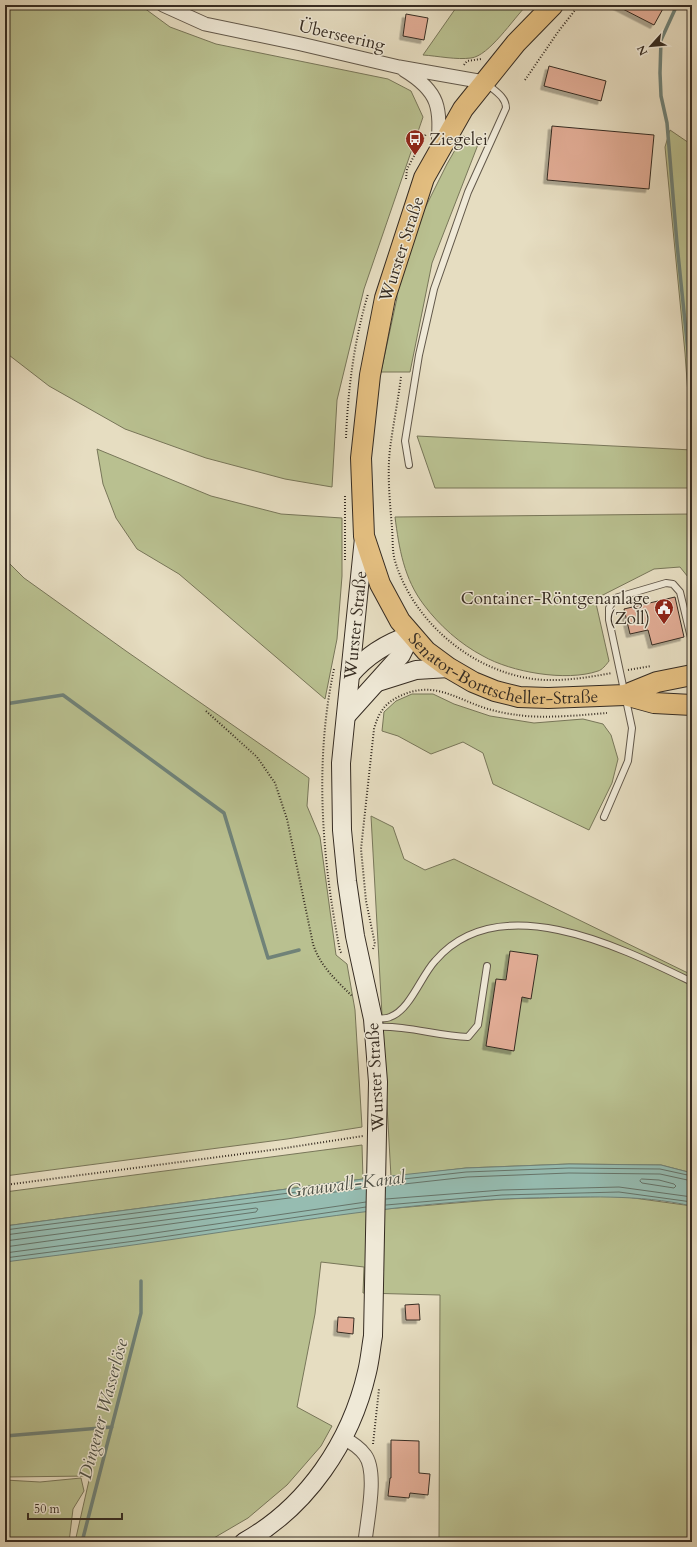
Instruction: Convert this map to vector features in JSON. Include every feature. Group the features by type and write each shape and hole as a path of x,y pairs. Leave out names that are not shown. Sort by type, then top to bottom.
{"main road":[{"name":"Wurster Straße","path":"244,1542 262,1532 299,1499 327,1466 343,1438 359,1400 367,1371 373,1336 378,1155 378,1082 370,1000 355,936 342,830 341,763 364,536 361,458 370,375 385,298 424,178 438,151 463,109 484,82 552,5"},
{"name":"Wurster Straße","path":"347,715 401,655 411,635 400,621 380,584 364,536"},
{"name":"Senator-Borttscheller-Straße","path":"350,675 377,650 391,641 411,635 426,651 449,668 473,682 495,691 519,697 692,705"},
{"name":"Wurster Straße","path":"377,682 416,670 449,668"},
{"name":"Senator-Borttscheller-Straße","path":"627,703 657,682 692,675"}],"street":[{"name":"Überseering","path":"162,5 205,24 301,44 399,67 484,82"},
{"name":"Überseering","path":"399,67 421,80 432,92 437,104 439,128 438,151"},
{"path":"343,1438 366,1456 370,1465 371,1473 365,1542"}],"lane":[{"path":"409,465 405,441 419,355 434,288 471,185 506,108 503,98 484,82"},
{"path":"604,817 628,761 632,728 620,672 609,608 615,598 666,583 673,584 680,592 692,642"},
{"path":"373,1023 400,1012 435,960 455,943 474,932 499,926 522,924 584,937 616,946 692,982"},
{"path":"373,1023 468,1037 478,1025 486,966"}],"path":[{"path":"525,80 578,5"},
{"path":"401,377 390,450 390,509 394,560 410,596 428,622 450,642 476,660 503,672 528,679 554,680 620,672 652,666 657,682"},
{"path":"371,955 375,944 366,901 361,849 374,729 376,718 384,706 411,690 425,689 438,690 489,710 521,716 585,715 627,703"},
{"path":"206,711 257,757 275,783 287,819 313,944 317,956 332,977 354,997 360,1001 370,1000"},
{"path":"5,1185 378,1135"}],"green space":[{"path":"5,5 140,5 170,27 216,44 388,79 411,91 423,117 364,289 337,400 332,487 285,479 206,458 125,429 49,386 5,352"},
{"path":"458,5 527,5 493,44 478,56 459,59 423,55"},
{"path":"670,130 692,145 692,450 685,353 665,147"},
{"path":"463,136 479,142 432,263 410,372 381,372 397,298 396,288 414,230 447,164"},
{"path":"417,436 692,450 692,488 435,488"},
{"path":"97,449 211,496 281,514 342,518 342,576 337,639 325,699 179,574 137,549 116,518 103,484"},
{"path":"692,514 692,582 680,567 654,569 595,599 609,661 599,670 570,676 539,674 508,667 474,651 450,634 424,605 412,585 407,574 398,540 395,517"},
{"path":"5,559 24,578 309,778 307,806 320,837 336,955 347,964 355,1010 362,1127 287,1139 5,1176"},
{"path":"412,694 433,694 454,704 490,716 534,723 583,719 603,724 611,735 618,759 612,783 589,830 493,784 483,753 463,742 431,754 398,736 382,731 384,712 396,701"},
{"path":"371,816 393,827 404,859 425,870 454,859 692,975 692,1173 661,1165 569,1164 466,1168 391,1177"},
{"path":"362,1145 363,1179 5,1226 5,1192"},
{"path":"619,1196 692,1206 692,1542 439,1542 440,1295 363,1293 364,1267 321,1262 315,1314 297,1407 332,1426 321,1446 287,1485 248,1518 207,1542 75,1542 90,1476 5,1477 5,1261 362,1211 502,1199"},
{"path":"81,1478 84,1491 73,1509 69,1542 5,1542 5,1480 40,1482"}],"water":[{"name":"Grauwall-Kanal","path":"569,1164 661,1165 692,1173 692,1206 672,1202 611,1197 529,1198 452,1202 337,1215 141,1244 5,1262 5,1226 363,1179 466,1168"}],"building":[{"path":"615,5 665,5 654,25"},
{"path":"406,14 428,18 424,40 403,36"},
{"path":"549,66 606,81 601,101 544,86"},
{"path":"552,126 654,135 649,189 547,180"},
{"name":"Container-Röntgenanlage (Zoll)","path":"675,597 684,637 652,645 648,630 630,634 624,609"},
{"path":"510,951 538,955 531,999 522,997 514,1051 486,1046 496,979 506,980"},
{"path":"419,1304 420,1320 406,1320 405,1305"},
{"path":"338,1317 354,1318 353,1334 337,1332"},
{"path":"391,1440 419,1441 419,1473 430,1474 428,1495 410,1493 409,1498 388,1496 391,1478"}],"waterway":[{"path":"677,5 661,40 660,73 661,96 667,123 677,244 692,390"},
{"path":"5,704 63,695 224,813 268,958 299,950"},
{"name":"Dingener Wasserlöse","path":"82,1542 141,1313 141,1281"},
{"path":"5,1436 112,1427"}],"place":[{"name":"Ziegelei","path":"415,156"},
{"name":"Container-Röntgenanlage (Zoll)","path":"664,625"}]}
